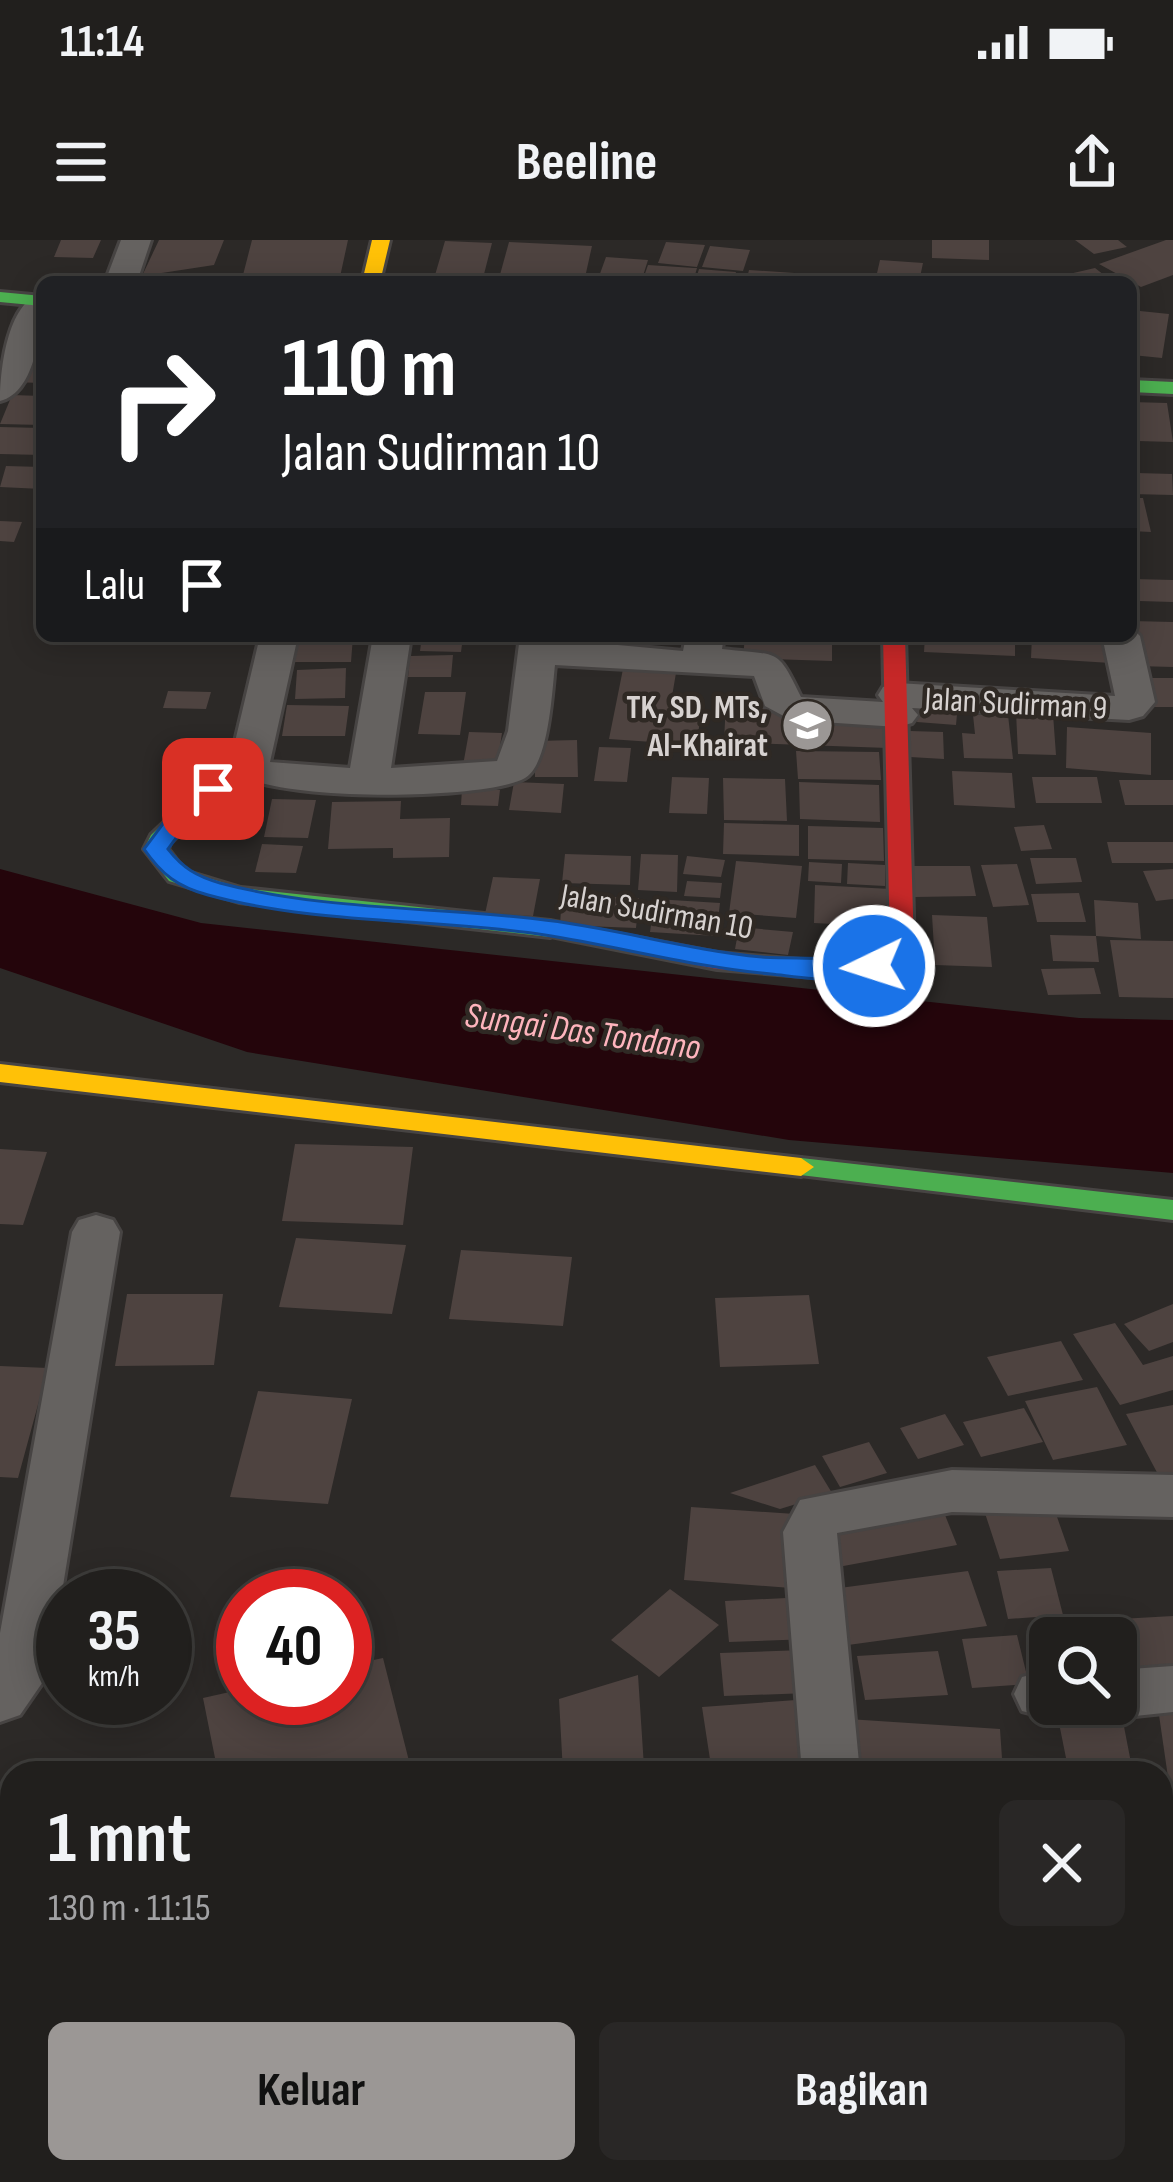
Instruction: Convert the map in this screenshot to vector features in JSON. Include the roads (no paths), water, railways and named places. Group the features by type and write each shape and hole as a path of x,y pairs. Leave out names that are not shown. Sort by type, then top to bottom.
{"main road":[{"path":"372,276 381,240"},
{"path":"0,297 36,301"},
{"path":"1137,386 1173,388"},
{"name":"Jalan Sudirman 10","path":"254,775 213,789 171,827 156,849 169,870 213,889 272,901 517,923 700,958 852,972 902,949 894,642"},
{"path":"0,1072 1173,1210"}],"street":[{"path":"123,276 136,240"},
{"path":"0,391 36,315"},
{"path":"277,642 251,744 249,767 254,775 492,776 518,765 538,644 685,663 703,647 765,666 776,675 779,698 791,708 898,705"},
{"path":"369,778 391,642"},
{"name":"Jalan Sudirman 9","path":"898,705 1130,708 1136,702 1122,642"},
{"path":"0,1698 21,1673 96,1232"},
{"path":"830,1761 810,1532 819,1515 952,1490 1173,1496"},
{"path":"1137,1692 1173,1689"}],"water":[{"name":"Sungai Das Tondano","path":"0,869 201,923 1079,1018 1173,1020 1173,1173 789,1140 247,1052 0,968"}],"place":[{"name":"TK, SD, MTs, Al-Khairat","path":"807,725"}]}
